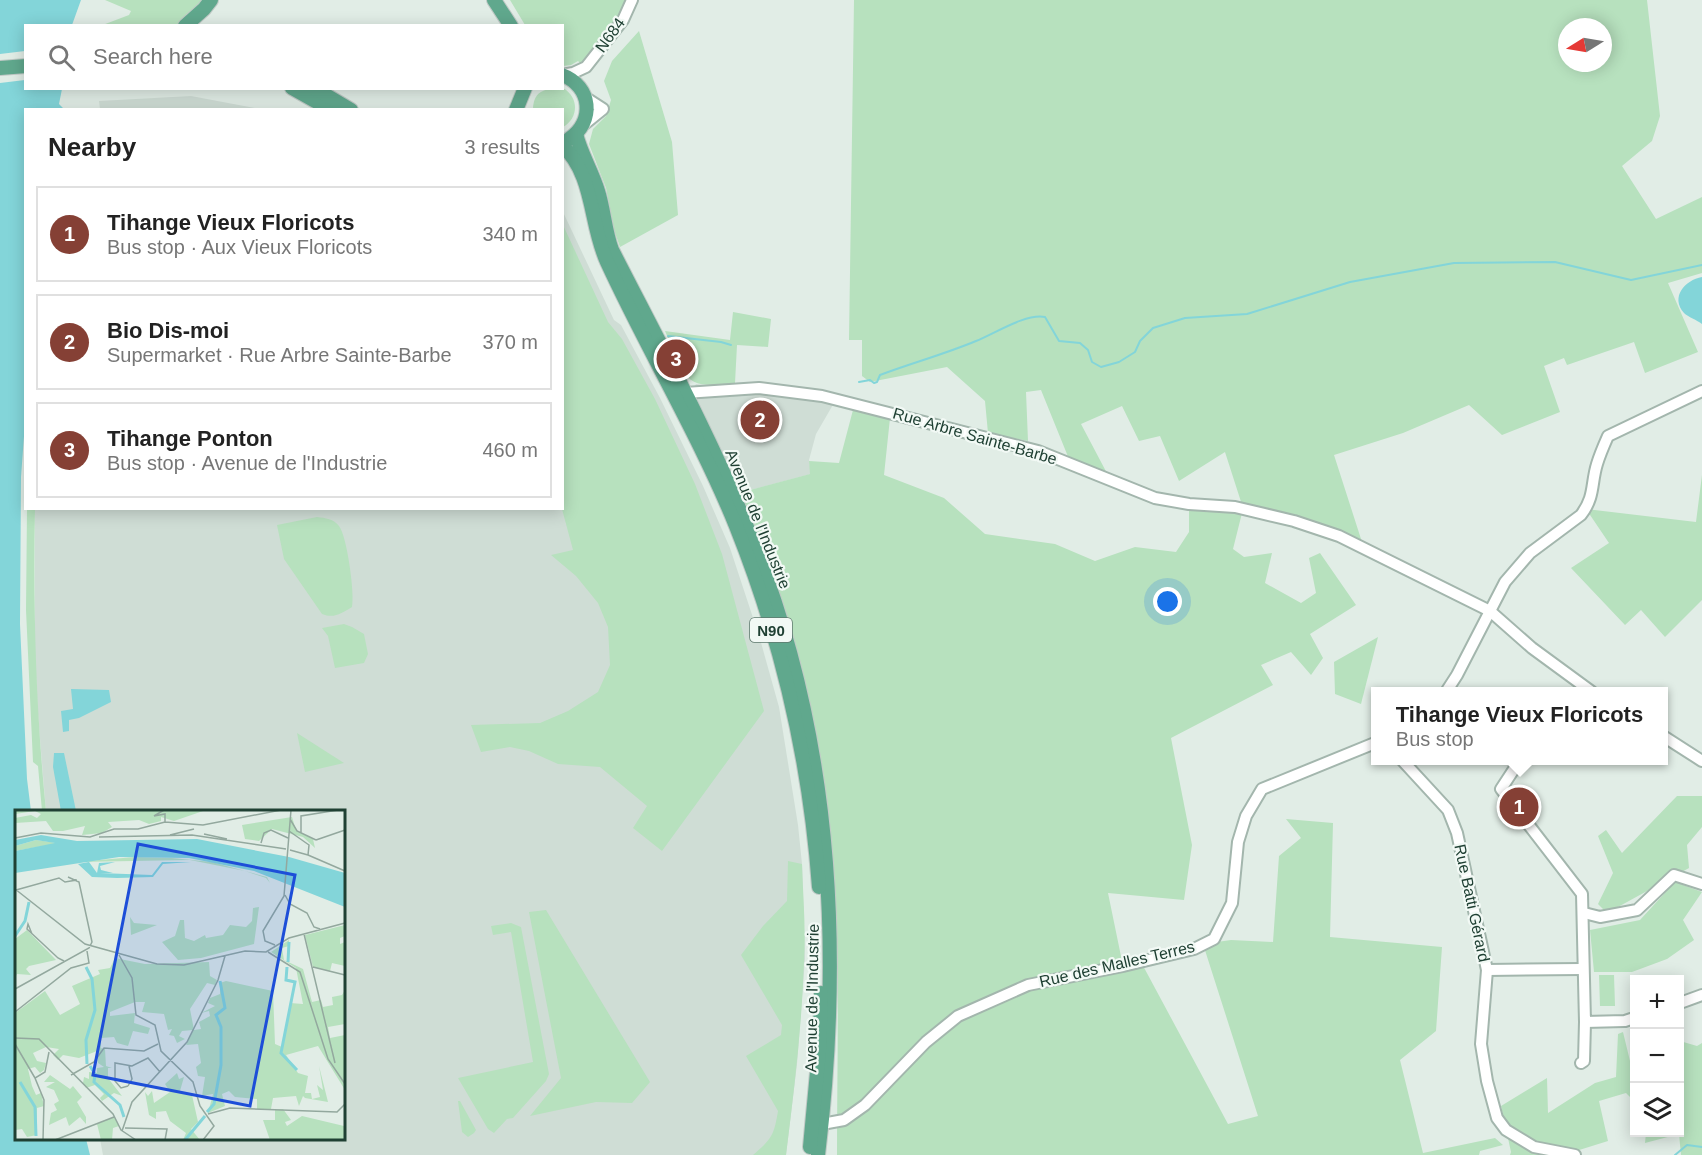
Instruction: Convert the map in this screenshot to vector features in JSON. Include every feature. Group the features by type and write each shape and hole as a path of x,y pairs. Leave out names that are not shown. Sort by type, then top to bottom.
{"main road":[{"path":"187,24 211,0"},
{"path":"494,0 510,24"},
{"path":"0,68 24,66"},
{"path":"564,76 575,82 584,94"},
{"path":"296,90 327,108"},
{"path":"317,90 348,108"},
{"name":"N90","path":"564,141 579,130 586,118 584,94"},
{"name":"Avenue de l'Industrie","path":"579,130 580,150 599,193 605,231 612,250 723,470 754,544 794,664 822,820 830,918 830,1014 818,1155"},
{"name":"Avenue de l'Industrie","path":"564,145 574,156 583,175 603,254 698,444 743,544 782,666 808,788 821,922 821,1012 809,1155"}],"street":[{"name":"N684","path":"564,75 586,67 623,20 632,0"},
{"name":"N684","path":"584,94 586,67"},
{"path":"670,388 684,393"},
{"name":"Rue Arbre Sainte-Barbe","path":"684,393 759,388 798,391 851,402 1038,451 1155,498 1189,504 1235,507 1265,513 1339,536 1490,611 1532,648 1583,687"},
{"path":"1449,687 1505,582 1530,553 1581,515 1586,508 1592,496 1596,465 1608,436 1702,391"},
{"path":"1668,739 1702,760"},
{"name":"Rue des Malles Terres","path":"822,1124 844,1120 865,1105 926,1042 958,1016 1028,985 1183,952 1214,939 1232,903 1238,843 1246,816 1262,789 1371,745"},
{"name":"Rue Batti Gérard","path":"1407,765 1448,810 1457,833 1487,970 1481,1044 1497,1118 1506,1130 1534,1147 1575,1155"},
{"path":"1517,765 1501,789 1582,894 1585,1022 1584,1061 1581,1063"},
{"path":"1584,913 1600,917 1637,910 1674,875 1702,884"},
{"path":"1487,970 1582,969"},
{"path":"1684,1002 1702,995"},
{"path":"1585,1022 1630,1020"},
{"path":"811,1139 822,1124 813,1107"}],"shaded area":[{"path":"191,96 255,108 100,108 99,101"},
{"path":"564,214 614,320 621,325 703,486 730,548 760,639 779,707 798,825 802,864 805,959 797,1064 786,1155 103,1155 100,1140 345,1140 345,810 46,810 35,658 35,510 564,510"},
{"path":"735,383 833,394 834,403 816,434 809,460 811,474 739,493 691,392 696,384 712,386"}],"green space":[{"path":"105,0 204,0 178,24 105,24 129,15 131,11"},
{"path":"510,0 627,0 622,11 581,64 578,61 564,66 564,24 524,24"},
{"path":"854,0 1647,0 1660,116 1652,141 1622,166 1656,219 1702,197 1702,273 1668,283 1698,352 1645,373 1634,342 1567,365 1564,358 1544,366 1560,412 1502,435 1469,405 1403,433 1334,455 1361,539 1360,547 1243,509 1233,549 1244,557 1272,553 1265,583 1301,603 1316,593 1309,558 1320,553 1356,605 1310,634 1323,658 1311,675 1291,652 1261,665 1273,685 1171,738 1192,845 1184,900 1108,893 1123,966 1141,962 1228,1124 1258,1116 1203,944 1231,940 1273,942 1279,856 1301,838 1286,819 1333,823 1330,937 1442,947 1436,1031 1400,1060 1423,1153 1495,1138 1503,1145 1480,1151 1479,1155 837,1155 836,911 829,814 822,766 807,695 788,627 739,493 810,474 809,461 839,463 853,410 890,418 884,475 944,498 985,534 1055,544 1095,561 1135,547 1176,552 1189,532 1189,504 1243,508 1225,452 1179,481 1160,436 1139,441 1122,406 1081,424 1110,479 1071,464 1041,390 1026,392 1028,441 988,433 985,401 947,367 870,382 862,376 862,340 849,340"},
{"path":"639,31 672,142 678,215 620,247 614,230 606,188 589,144 593,129 606,116 611,100 604,81 612,61"},
{"path":"564,89 572,97 574,113 564,126 564,108 533,108 536,97 542,91"},
{"path":"564,227 608,322 622,339 655,399 695,484 722,554 764,711 662,851 633,828 647,806 600,767 558,764 529,751 510,747 481,752 471,725 540,723 568,711 598,692 610,665 608,627 598,603 576,576 551,555 573,550 562,510"},
{"path":"733,312 771,319 768,347 737,345 735,383 717,385 694,382 681,369 665,331 730,340"},
{"path":"1702,475 1702,600 1665,637 1641,610 1625,625 1571,568 1609,543 1586,509 1696,522"},
{"path":"27,510 35,510 36,660 46,810 42,810 38,766 33,762 26,610"},
{"path":"317,517 332,520 339,526 350,565 352,607 334,616 322,614 284,559 277,525"},
{"path":"344,624 364,634 368,654 364,663 335,668 328,636 322,628"},
{"path":"1378,637 1361,704 1335,694 1334,662"},
{"path":"297,733 344,763 305,772"},
{"path":"1677,796 1702,796 1702,827 1687,845 1689,868 1607,913 1598,904 1613,873 1598,836 1606,830 1622,853"},
{"path":"788,861 802,864 805,925 801,1010 792,1107 786,1155 753,1155 771,1136 778,1111 746,1056 781,1035 782,1025 741,955 763,926 787,901"},
{"path":"1675,882 1702,892 1683,920 1694,940 1667,959 1632,972 1594,972 1590,930 1640,920"},
{"path":"546,910 650,1082 632,1103 596,1102 530,1116 561,1078 529,912"},
{"path":"511,923 521,927 549,1074 546,1081 513,1118 507,1119 494,1133 488,1129 458,1078 533,1062 511,932 493,935 491,926"},
{"path":"1599,975 1614,975 1615,1006 1600,1006"},
{"path":"1623,1032 1630,1061 1630,1097 1626,1093 1599,1101 1608,1141 1576,1151 1552,1146 1540,1155 1510,1155 1501,1106 1547,1078 1548,1113 1595,1083 1616,1077 1618,1034"},
{"path":"1684,1042 1697,1046 1702,1043 1702,1155 1681,1155 1679,1137 1684,1137"},
{"path":"458,1101 476,1130 468,1137 462,1132"},
{"path":"1646,1137 1668,1137 1645,1143"}],"water":[{"path":"0,0 81,0 72,24 24,24 24,90 62,90 59,104 63,108 24,108 24,436 21,477 20,624 27,779 31,810 15,810 15,1140 86,1140 90,1155 0,1155"},
{"path":"1702,277 1702,324 1684,313 1680,307 1679,295 1685,285"},
{"path":"71,689 109,690 111,702 79,718 69,720 69,731 63,732 61,711 73,709"},
{"path":"54,753 64,753 76,810 61,810 53,767"}],"pier":[{"path":"24,51 24,80 0,83 0,54"}],"waterway":[{"path":"859,382 870,380 877,382 880,375 964,346 1029,318 1045,317 1059,341 1080,343 1088,350 1092,362 1101,367 1119,362 1135,352 1140,341 1153,328 1185,318 1247,314 1350,282 1454,263 1555,262 1631,280 1702,265"},
{"path":"668,336 731,345"},
{"path":"1675,1155 1687,1145 1702,1147"}],"place":[{"name":"Tihange Ponton","path":"676,359"},
{"name":"Bio Dis-moi","path":"760,420"},
{"name":"Tihange Vieux Floricots","path":"1519,807"}]}
